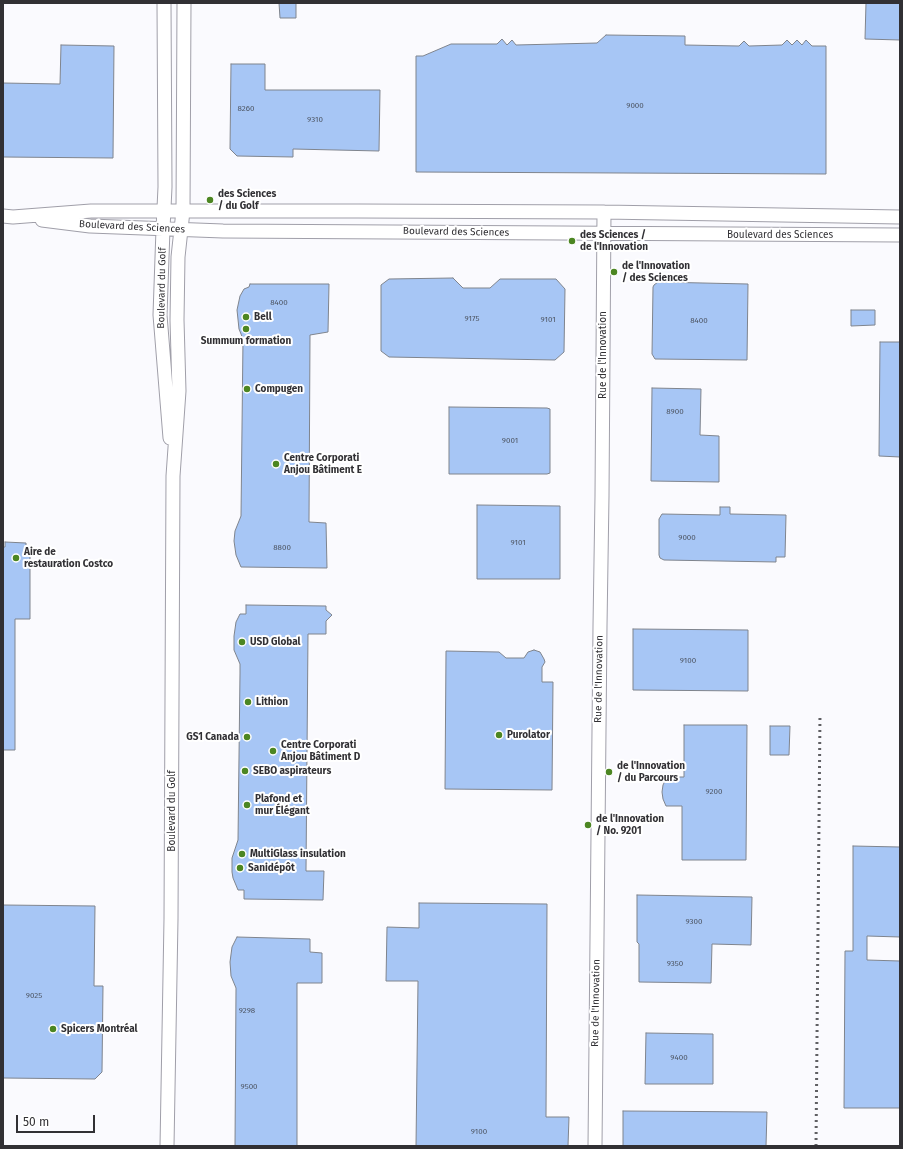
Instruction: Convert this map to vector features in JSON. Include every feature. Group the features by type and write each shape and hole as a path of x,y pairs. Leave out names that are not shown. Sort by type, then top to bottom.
{"street":[{"name":"Boulevard du Golf","path":"164,3 165,187 160,315 173,476"},
{"name":"Boulevard du Golf","path":"167,1146 171,919 173,476 180,390 177,320 178,256 183,211 184,3"},
{"name":"Boulevard des Sciences","path":"8,217 91,211 604,212 900,217"},
{"name":"Rue de l'Innovation","path":"595,1146 604,212"},
{"name":"Boulevard des Sciences","path":"8,217 90,226 230,231 900,235"}],"building":[{"path":"279,3 296,3 296,18 280,18"},
{"path":"866,3 900,3 900,40 865,39"},
{"path":"606,35 685,36 685,45 739,46 744,41 749,46 782,45 787,40 792,45 797,40 802,45 806,40 812,46 826,46 826,174 416,172 416,56 423,56 451,44 497,44 502,39 507,45 512,40 516,45 597,43"},
{"path":"61,45 114,46 113,158 3,157 3,83 60,84"},
{"path":"231,64 265,64 265,90 380,90 379,151 293,149 293,157 237,156 230,149"},
{"path":"453,278 463,288 490,288 500,279 556,279 565,289 564,352 555,360 389,357 381,351 381,285 389,279"},
{"path":"658,282 748,284 747,360 655,359 652,354 653,287"},
{"name":"Centre Corporati Anjou Bâtiment E","path":"250,284 329,284 328,332 310,335 309,522 326,523 327,568 241,567 236,555 234,541 235,531 241,516 243,339 239,329 237,310 240,296 244,289 249,287"},
{"path":"851,310 875,310 875,325 851,326"},
{"path":"880,342 900,342 900,457 879,456"},
{"path":"652,388 701,389 700,435 719,436 719,482 651,481"},
{"path":"449,407 550,409 550,473 449,474"},
{"path":"477,505 560,506 560,579 477,579"},
{"path":"720,507 730,507 730,514 786,515 785,557 776,557 776,562 664,560 660,558 659,519 662,514 720,515"},
{"path":"5,542 26,543 26,547 30,547 30,619 15,619 15,750 3,750 3,547 5,547"},
{"name":"Centre Corporati Anjou Bâtiment D","path":"246,605 326,606 326,610 332,615 326,621 326,634 308,634 306,871 324,871 323,900 244,899 244,890 238,890 233,878 232,858 238,840 240,673 240,664 234,650 234,636 236,622 240,614 246,614"},
{"path":"633,629 748,630 748,691 633,690"},
{"name":"Purolator","path":"534,650 540,652 545,662 542,667 542,682 553,682 552,790 445,789 446,651 499,652 506,658 524,658 528,652"},
{"path":"684,725 747,725 746,860 682,860 682,806 666,806 662,792 663,785 667,777 684,777"},
{"path":"770,726 790,726 789,755 770,755"},
{"path":"853,846 900,847 900,937 867,936 867,960 900,961 900,1108 844,1108 845,951 853,951"},
{"path":"637,895 752,897 751,945 712,944 711,983 639,982"},
{"path":"419,903 547,904 546,1117 569,1117 568,1146 416,1146 418,981 386,981 387,927 419,928"},
{"name":"Spicers Montréal","path":"3,905 95,906 94,986 103,986 102,1072 95,1079 3,1078"},
{"path":"237,937 310,939 310,952 322,953 322,983 297,983 297,1146 235,1146 236,988 231,976 230,962 232,947"},
{"path":"646,1033 713,1034 713,1084 645,1084"},
{"path":"623,1111 767,1112 766,1146 623,1146"}],"railway":[{"path":"816,1146 820,714"}],"place":[{"name":"des Sciences / du Golf","path":"210,200"},
{"name":"des Sciences / de l'Innovation","path":"572,241"},
{"name":"de l'Innovation / des Sciences","path":"614,272"},
{"name":"Bell","path":"246,317"},
{"name":"Summum formation","path":"246,329"},
{"name":"Compugen","path":"247,389"},
{"name":"Centre Corporati Anjou Bâtiment E","path":"276,464"},
{"name":"Aire de restauration Costco","path":"16,558"},
{"name":"USD Global","path":"242,642"},
{"name":"Lithion","path":"248,702"},
{"name":"Purolator","path":"499,735"},
{"name":"GS1 Canada","path":"247,737"},
{"name":"Centre Corporati Anjou Bâtiment D","path":"273,751"},
{"name":"SEBO aspirateurs","path":"245,771"},
{"name":"de l'Innovation / du Parcours","path":"609,772"},
{"name":"Plafond et mur Élégant","path":"247,805"},
{"name":"de l'Innovation / No. 9201","path":"588,825"},
{"name":"MultiGlass insulation","path":"242,854"},
{"name":"Sanidépôt","path":"240,868"},
{"name":"Spicers Montréal","path":"53,1029"}]}
